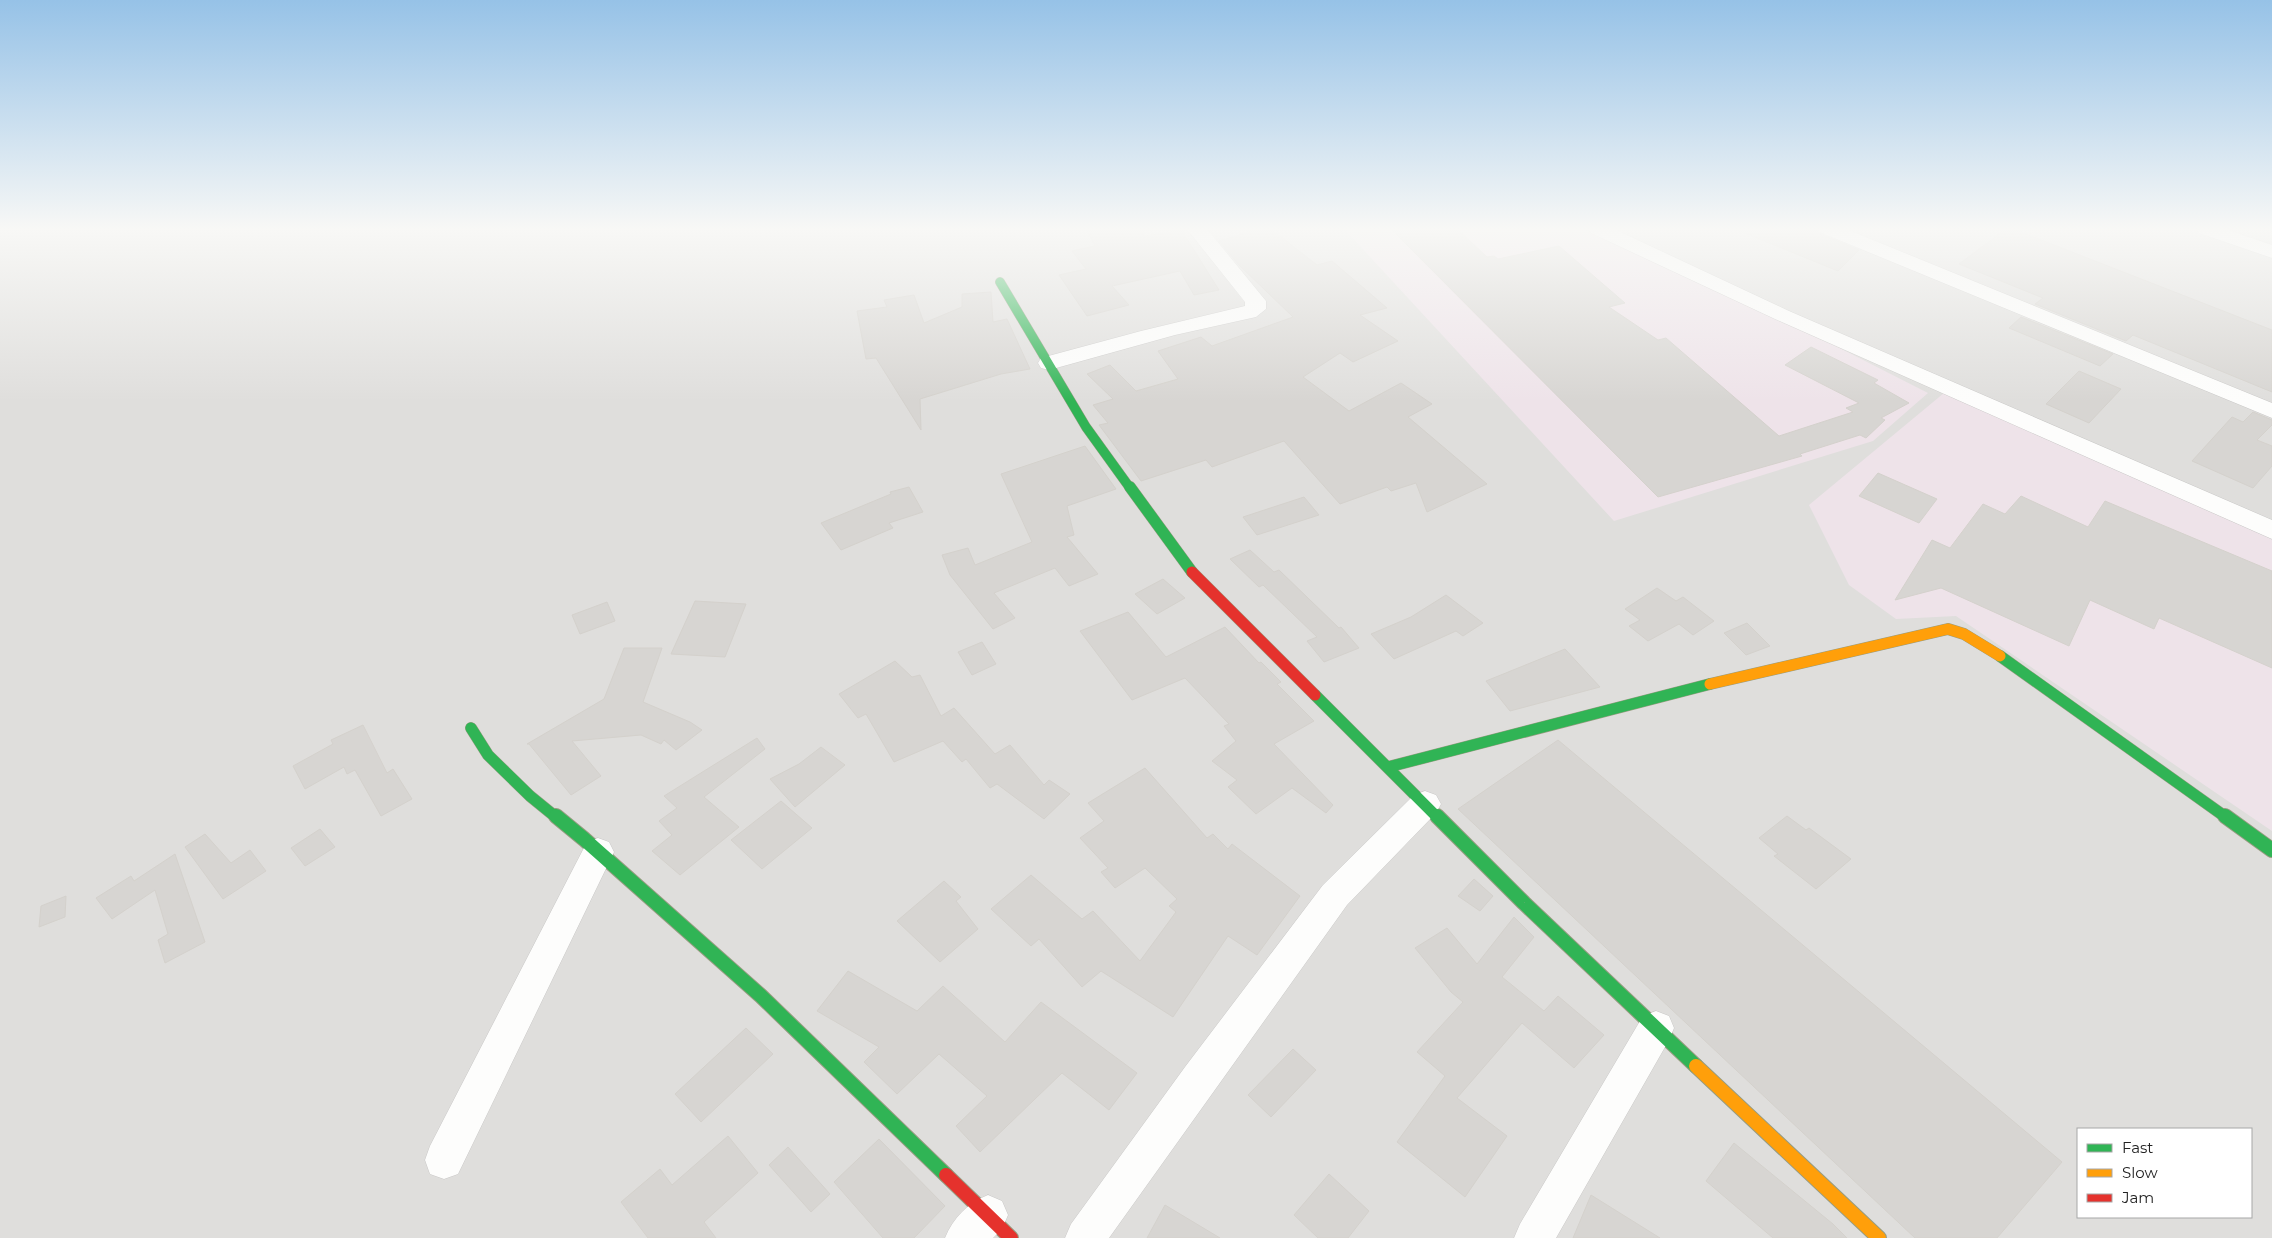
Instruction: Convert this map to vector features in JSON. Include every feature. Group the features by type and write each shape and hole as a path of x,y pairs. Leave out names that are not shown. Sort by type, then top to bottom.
{"street":[{"path":"1003,287 1086,427 1193,574 1524,903 1879,1238"},
{"path":"1049,363 1150,334 1248,312 1255,309 1256,301 1244,287"},
{"path":"1722,287 1800,323 2272,530"},
{"path":"1970,287 2272,411"},
{"path":"1388,766 1786,665 1948,629 1964,634 1986,645 2272,850"},
{"path":"471,728 488,755 530,796 598,852 761,996 988,1230"},
{"path":"1085,1238 1198,1080 1335,895 1425,804"},
{"path":"444,1160 598,852"},
{"path":"1534,1238 1656,1028"}],"shaded area":[{"path":"0,287 2272,287 2272,1238 0,1238"},
{"path":"1398,287 1716,287 1928,393 1873,441 1614,521"},
{"path":"1944,393 2272,534 2272,831 1956,616 1896,619 1849,585 1809,505"}],"building":[{"path":"1067,287 1113,287 1129,305 1087,316"},
{"path":"1189,287 1217,287 1219,290 1194,295"},
{"path":"1262,287 1362,287 1387,308 1360,315 1398,341 1353,362 1340,353 1303,377 1349,411 1401,383 1432,404 1408,417 1487,484 1427,512 1416,483 1391,491 1387,487 1340,504 1284,441 1212,467 1206,460 1141,481 1099,425 1108,423 1093,405 1113,399 1087,374 1110,365 1136,391 1178,379 1158,351 1201,337 1212,346 1293,317"},
{"path":"1449,287 1606,287 1625,303 1609,307 1658,340 1666,338 1779,436 1853,412 1846,408 1859,403 1785,365 1811,347 1878,380 1874,383 1909,403 1881,418 1885,420 1866,438 1860,435 1800,454 1802,456 1658,497"},
{"path":"2015,287 2161,287 2272,330 2272,392 2133,335 2126,341 2035,304 2043,298"},
{"path":"991,292 993,322 1007,319 1030,369 1001,374 920,399 921,430 876,358 866,359 857,311 887,307 884,300 914,295 924,323 962,307 962,294"},
{"path":"2021,317 2113,354 2100,366 2009,328"},
{"path":"2079,371 2121,389 2089,423 2046,404"},
{"path":"2253,412 2272,420 2272,425 2257,440 2272,446 2272,466 2253,488 2192,461 2232,417 2243,422"},
{"path":"1085,446 1116,489 1067,506 1074,535 1067,537 1098,574 1069,586 1055,568 994,593 1015,618 993,629 950,575 942,555 968,548 975,565 1032,542 1001,474"},
{"path":"1878,473 1937,499 1919,523 1859,496"},
{"path":"909,487 923,512 889,523 893,528 841,550 821,523 891,494 890,492"},
{"path":"2021,496 2088,527 2105,501 2272,571 2272,668 2159,618 2154,629 2090,600 2069,646 1941,588 1895,600 1932,540 1950,548 1983,504 2005,514"},
{"path":"1304,497 1319,515 1257,535 1243,517"},
{"path":"1250,550 1274,572 1279,570 1339,628 1341,627 1359,648 1324,662 1307,641 1317,637 1263,585 1259,587 1230,559"},
{"path":"1163,579 1185,598 1157,614 1135,594"},
{"path":"1657,588 1676,601 1683,597 1714,621 1693,635 1679,624 1648,641 1629,626 1640,620 1625,609"},
{"path":"1446,595 1483,623 1463,636 1456,631 1394,659 1371,634 1411,617"},
{"path":"695,601 746,604 725,657 671,654"},
{"path":"607,602 615,621 580,634 572,615"},
{"path":"1128,612 1166,657 1225,627 1259,663 1261,662 1281,682 1277,684 1314,721 1274,744 1333,805 1326,813 1292,788 1256,814 1228,787 1237,780 1212,761 1236,741 1224,726 1229,724 1185,678 1132,700 1080,631"},
{"path":"1747,623 1770,646 1746,655 1724,633"},
{"path":"982,642 996,664 972,675 958,652"},
{"path":"624,648 662,648 643,702 690,722 702,730 676,750 664,740 661,744 641,735 572,741 601,776 571,795 529,744 527,744 604,699"},
{"path":"1565,649 1600,687 1510,711 1486,681"},
{"path":"895,661 912,677 920,675 941,716 954,708 995,754 1010,745 1044,785 1049,780 1070,794 1044,819 997,784 990,788 966,759 962,762 943,741 894,762 866,714 858,718 839,694"},
{"path":"363,725 387,773 393,769 412,799 381,816 355,770 347,774 344,767 305,789 293,766 333,744 331,740"},
{"path":"757,738 765,749 704,797 739,827 680,875 652,851 672,835 659,821 677,808 664,796"},
{"path":"1558,740 2062,1162 1997,1238 1915,1238 1458,809"},
{"path":"821,747 845,765 795,807 770,779 799,764"},
{"path":"1145,768 1207,838 1213,834 1228,849 1232,844 1300,896 1257,955 1228,936 1173,1017 1101,971 1082,987 1039,939 1031,946 991,909 1031,875 1082,919 1093,911 1140,961 1176,912 1169,906 1177,899 1145,868 1115,888 1101,872 1108,868 1080,838 1104,821 1088,803"},
{"path":"781,801 812,828 762,869 731,840"},
{"path":"1787,816 1806,830 1809,828 1851,859 1816,889 1774,856 1778,854 1759,838"},
{"path":"320,829 335,847 305,866 291,848"},
{"path":"205,834 231,863 250,850 266,871 223,899 185,847"},
{"path":"175,854 205,942 165,963 158,940 168,934 155,890 112,919 96,898 131,876 134,881"},
{"path":"1474,879 1493,896 1480,911 1458,896"},
{"path":"944,881 961,897 956,901 978,929 940,962 897,921"},
{"path":"66,896 65,917 39,927 41,906"},
{"path":"1514,917 1534,937 1502,977 1544,1011 1558,996 1604,1035 1574,1068 1522,1023 1457,1098 1507,1136 1465,1197 1397,1142 1445,1076 1417,1052 1463,1002 1451,992 1415,948 1447,928 1477,964"},
{"path":"848,971 917,1011 943,986 1005,1042 1041,1002 1137,1073 1109,1110 1062,1073 980,1152 956,1126 987,1096 939,1054 897,1094 864,1062 879,1047 817,1011"},
{"path":"746,1028 773,1054 701,1122 675,1094"},
{"path":"1293,1049 1316,1070 1271,1117 1248,1095"},
{"path":"728,1136 758,1173 704,1222 716,1238 648,1238 621,1202 660,1169 672,1185"},
{"path":"879,1139 945,1206 914,1238 883,1238 834,1182"},
{"path":"1734,1143 1833,1224 1847,1238 1773,1238 1706,1181"},
{"path":"788,1147 830,1194 811,1212 769,1165"},
{"path":"1329,1174 1369,1211 1348,1238 1318,1238 1294,1215"},
{"path":"1591,1195 1660,1238 1573,1238"},
{"path":"1165,1205 1220,1238 1147,1238"}],"traffic: fast":[{"path":"1003,287 1086,427 1192,572"},
{"path":"2000,656 2272,850"},
{"path":"1388,767 1710,684"},
{"path":"1315,695 1524,903 1696,1066"},
{"path":"471,728 488,755 530,796 584,839 761,996 946,1175"}],"traffic: slow":[{"path":"1710,684 1948,629 1964,634 2000,656"},
{"path":"1696,1066 1879,1238"}],"traffic: jam":[{"path":"1192,572 1315,695"},
{"path":"946,1175 1011,1238"}]}
